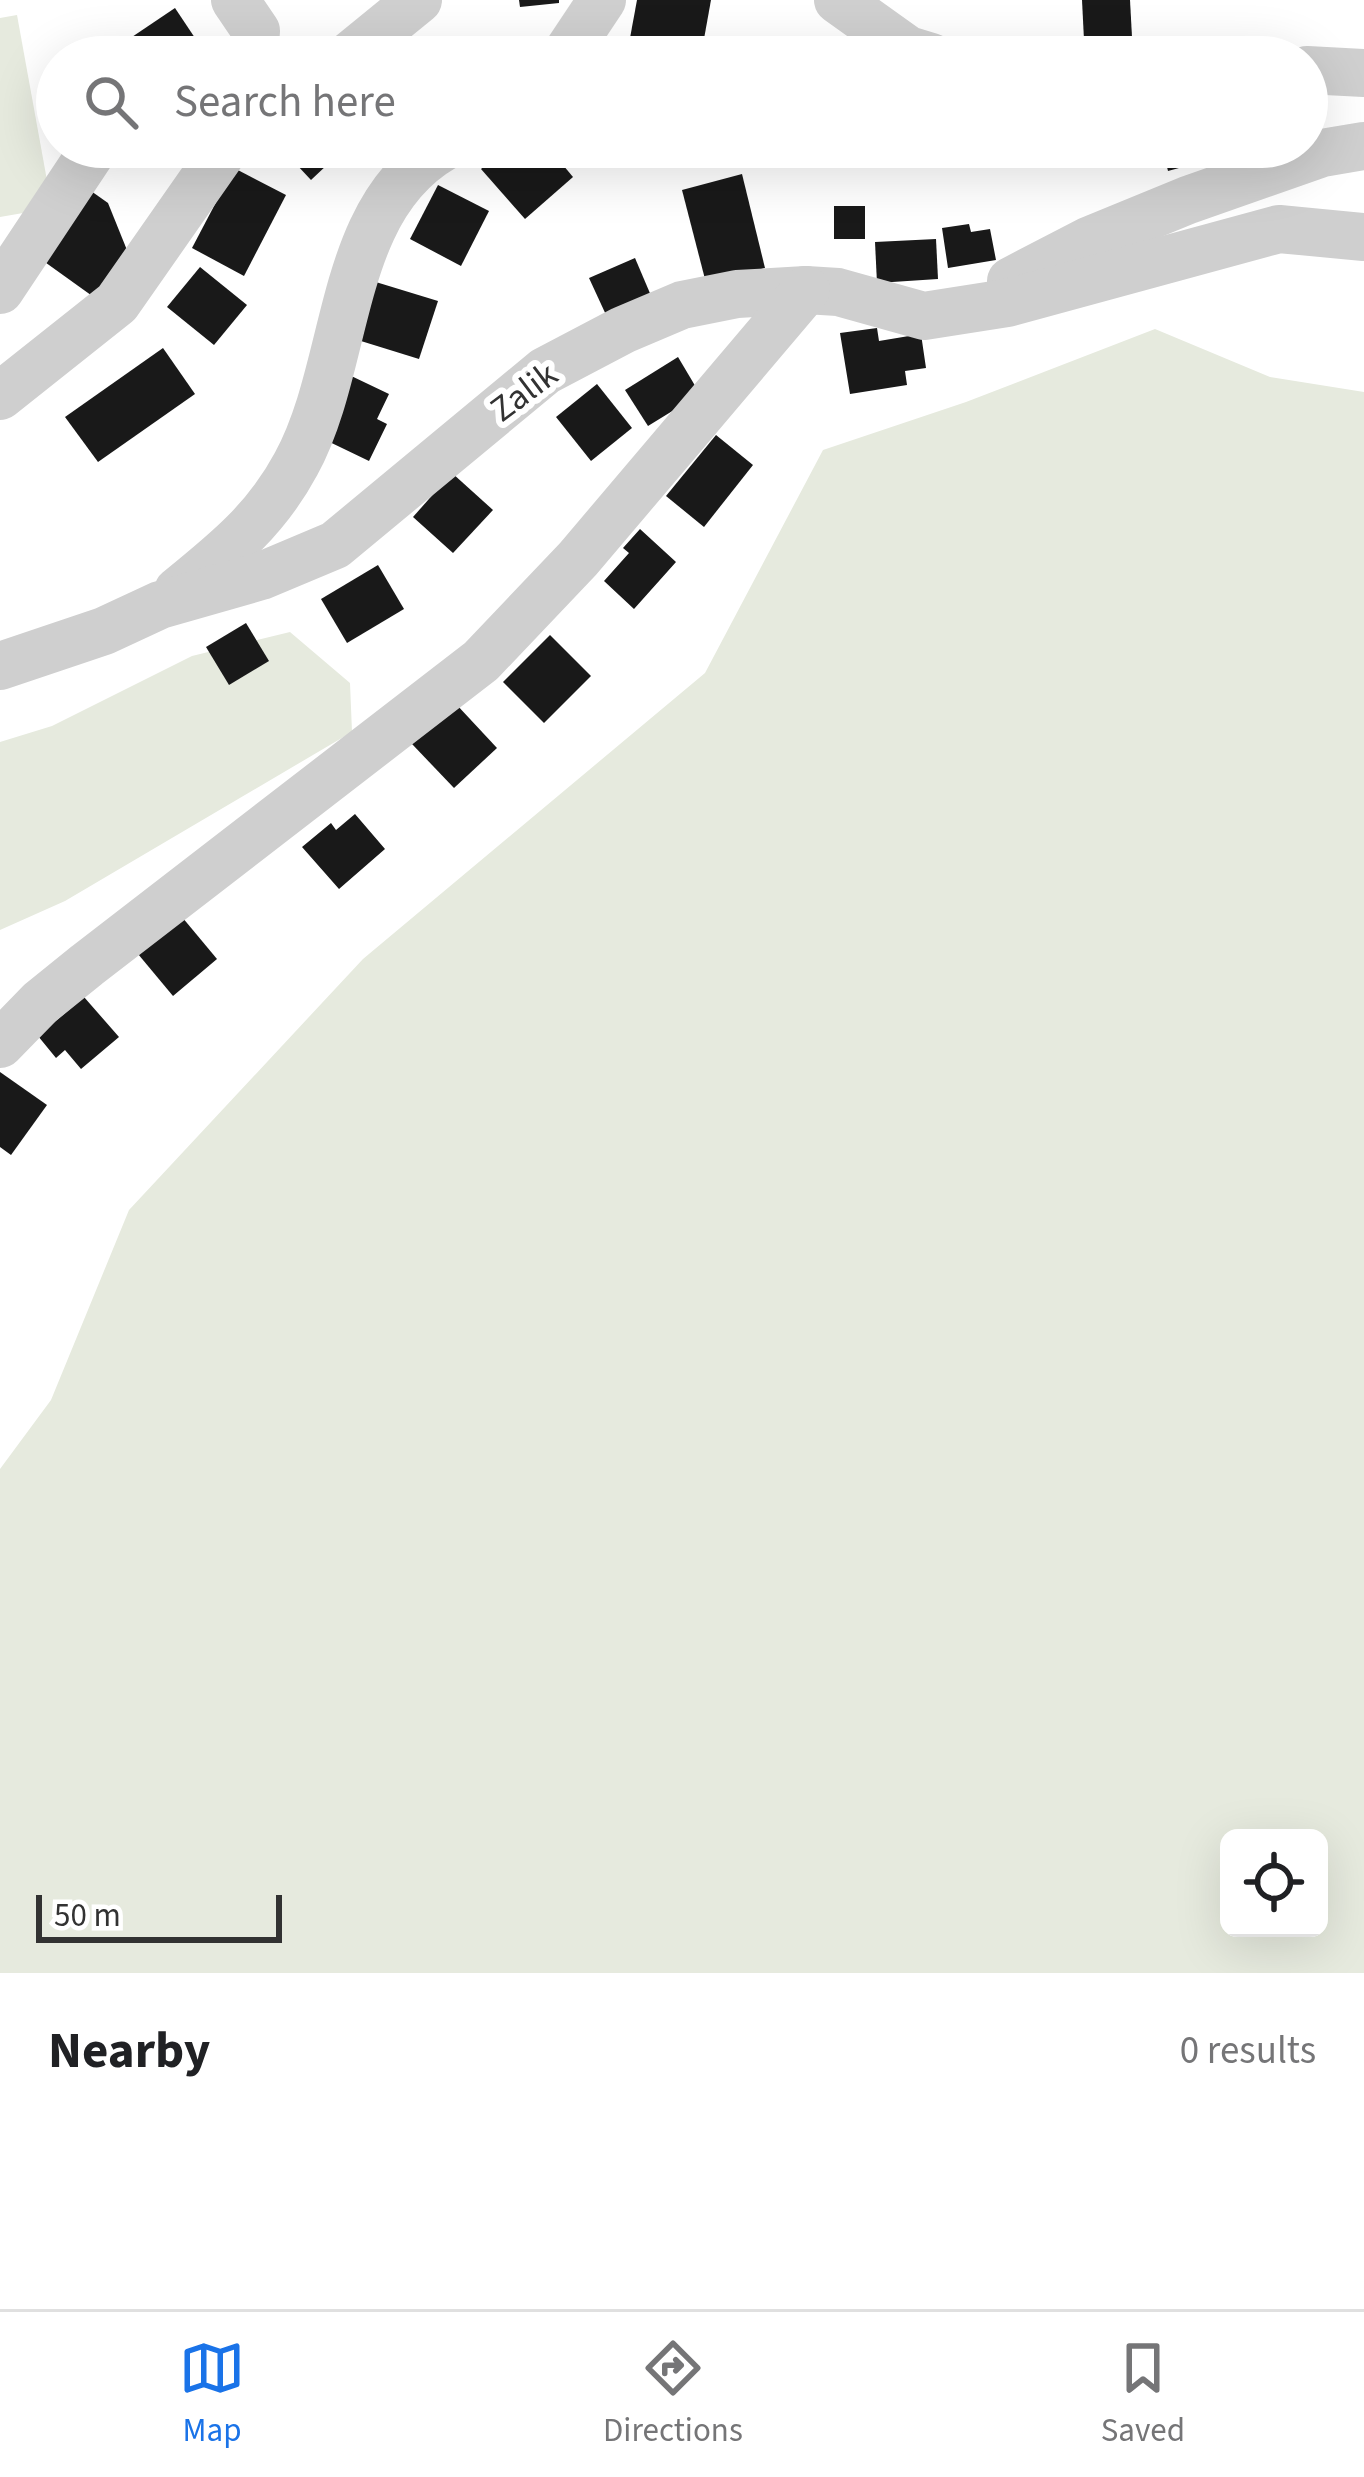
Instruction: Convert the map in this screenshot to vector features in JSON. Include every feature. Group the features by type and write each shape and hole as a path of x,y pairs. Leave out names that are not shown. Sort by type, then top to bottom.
{"street":[{"path":"235,0 256,36"},
{"path":"374,36 418,0"},
{"path":"578,36 602,0"},
{"path":"838,0 888,36"},
{"path":"1328,71 1364,73"},
{"path":"1328,152 1364,146"},
{"path":"0,290 81,168"},
{"path":"0,397 117,303 211,168"},
{"name":"Zalik","path":"160,605 242,539 297,463 331,366 363,243 395,191 417,168"},
{"path":"924,316 1014,280 1088,241 1279,168"},
{"name":"Zalik","path":"0,666 104,631 160,605 261,576 335,545 545,371 682,305 737,294 806,290 838,292 924,316 1007,303 1279,229 1364,237"},
{"path":"0,1044 71,977 481,661 607,526 806,290"}],"shaded area":[{"path":"17,15 36,120 36,168 45,168 52,208 0,217 0,18"},
{"path":"1155,329 1270,377 1364,392 1364,1973 0,1973 0,1469 51,1400 129,1210 363,959 705,673 823,450 966,402"},
{"path":"290,632 350,683 352,732 65,901 0,930 0,742 52,726 192,656"}],"building":[{"path":"519,0 559,0 559,3 520,7"},
{"path":"637,0 711,0 705,36 630,36"},
{"path":"1082,0 1130,0 1132,36 1084,36"},
{"path":"175,8 194,36 133,36"},
{"path":"234,168 286,195 244,276 192,248"},
{"path":"300,168 324,168 311,180"},
{"path":"566,168 573,177 525,219 481,169"},
{"path":"742,174 765,268 706,283 682,190"},
{"path":"438,185 489,211 461,266 410,239"},
{"path":"91,191 108,203 131,260 102,303 42,260"},
{"path":"834,206 865,206 865,239 834,239"},
{"path":"969,224 971,232 990,229 996,260 948,268 942,228"},
{"path":"936,239 938,279 877,283 875,242"},
{"path":"635,258 652,298 607,317 589,278"},
{"path":"200,267 247,305 214,345 167,307"},
{"path":"366,279 438,301 419,359 348,337"},
{"path":"877,328 879,341 921,334 926,368 905,371 907,385 850,394 840,333"},
{"path":"163,348 195,394 98,462 65,417"},
{"path":"678,357 700,394 648,426 625,390"},
{"path":"345,373 389,394 377,419 387,424 369,461 315,435"},
{"path":"597,384 632,428 591,461 556,417"},
{"path":"716,435 753,465 704,527 666,496"},
{"path":"452,473 493,510 453,553 413,517"},
{"path":"640,529 676,562 634,609 604,581 629,553 623,548"},
{"path":"378,565 404,609 347,643 321,599"},
{"path":"246,623 269,661 229,685 206,647"},
{"path":"550,635 591,676 544,723 503,682"},
{"path":"456,704 497,748 454,788 412,744"},
{"path":"355,814 385,849 339,889 302,847 331,823 336,830"},
{"path":"182,917 217,959 173,996 138,954"},
{"path":"84,997 119,1037 81,1069 65,1050 56,1058 38,1036"},
{"path":"0,1072 47,1105 11,1155 0,1147"}]}
